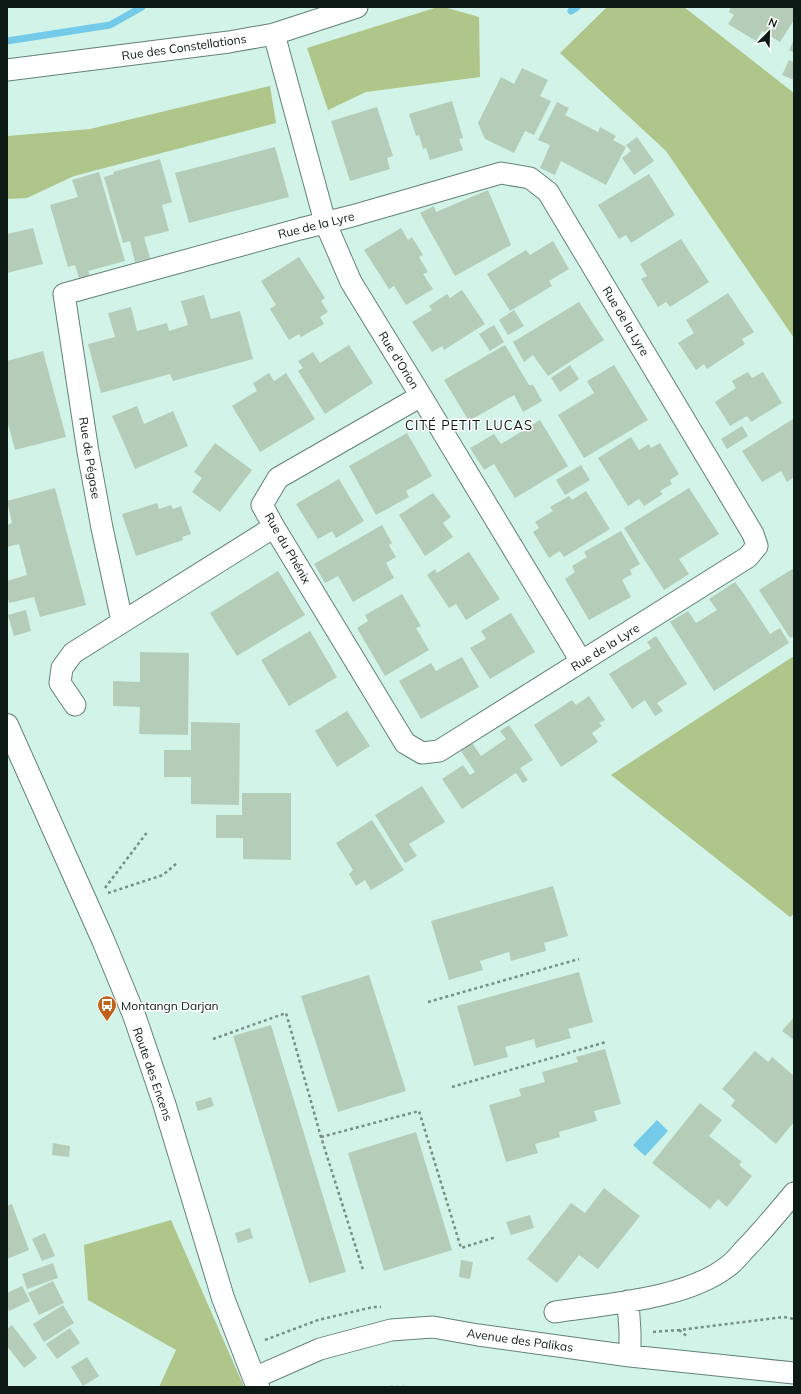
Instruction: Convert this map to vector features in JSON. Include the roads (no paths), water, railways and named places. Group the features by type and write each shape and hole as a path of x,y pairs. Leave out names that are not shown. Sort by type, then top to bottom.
{"street":[{"name":"Rue des Constellations","path":"7,70 229,42 274,34 357,7"},
{"name":"Rue d'Orion","path":"274,34 325,222 351,282 581,661"},
{"name":"Rue de la Lyre","path":"64,294 325,222 352,216 501,173 530,178 548,192 754,534 757,546 748,557 439,751 422,753"},
{"name":"Rue de Pégase","path":"64,294 102,528 122,621"},
{"name":"Rue du Phénix","path":"421,396 278,478 262,505 405,743 422,753"},
{"path":"75,705 60,683 62,668 73,652 274,527"},
{"name":"Route des Encens","path":"7,725 103,940 134,1015 164,1103 223,1298 256,1382"},
{"path":"555,1312 628,1301 679,1290 710,1279 728,1267 751,1244 794,1193"},
{"path":"628,1301 630,1356"},
{"name":"Avenue des Palikas","path":"256,1382 320,1349 391,1330 433,1326 478,1335 630,1356 794,1373"}],"water":[{"path":"657,1120 668,1131 645,1156 633,1145"}],"waterway":[{"path":"7,41 110,25 142,7"},
{"path":"571,11 577,7"}],"place":[{"name":"Montangn Darjan","path":"107,1022"}],"district":[{"name":"CITÉ PETIT LUCAS","path":"469,425"}]}
